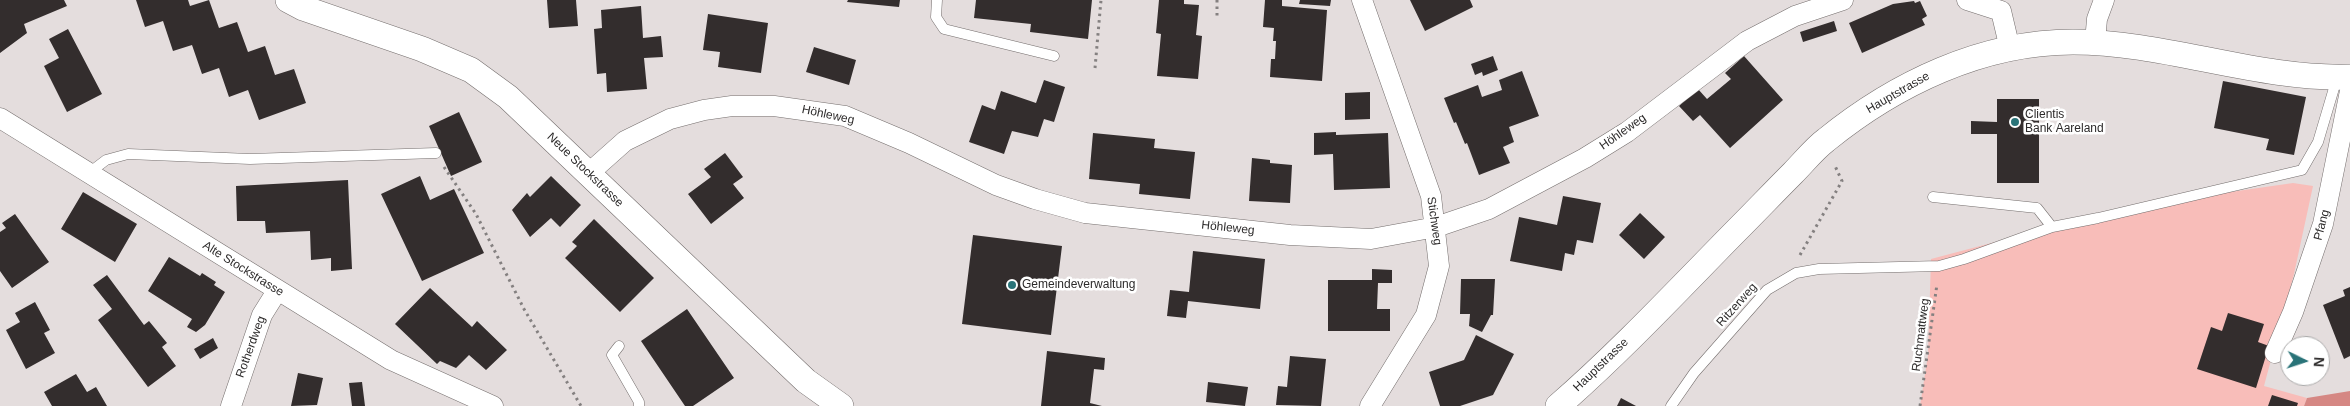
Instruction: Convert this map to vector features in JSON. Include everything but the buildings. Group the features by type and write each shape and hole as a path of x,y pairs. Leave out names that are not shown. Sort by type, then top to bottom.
{"street":[{"name":"Neue Stockstrasse","path":"288,0 303,8 422,49 471,70 508,97 806,381 841,406"},
{"name":"Stichweg","path":"1362,0 1431,196 1439,266 1426,315 1370,406"},
{"name":"Höhleweg","path":"588,173 625,141 670,119 704,110 732,106 774,106 845,116 909,143 996,185 1035,199 1085,212 1290,235 1371,239 1436,227 1489,209 1585,158 1626,132 1747,41 1795,16 1843,0"},
{"path":"1967,0 2001,12 2010,49"},
{"path":"2095,42 2097,19 2104,0"},
{"name":"Hauptstrasse","path":"1558,406 1674,295 1824,141 1910,83 1951,65 2010,49 2043,44 2095,42 2346,82"},
{"name":"Pfang","path":"2275,353 2293,312 2323,224 2346,82"},
{"name":"Alte Stockstrasse","path":"0,118 391,360 493,406"},
{"name":"Rotherdweg","path":"231,406 262,314 277,291"}],"lane":[{"path":"937,0 936,18 944,29 1054,56"},
{"name":"Ritzerweg","path":"1671,406 1694,373 1767,290 1796,273 1819,268 1939,266 1964,259 2052,226 2098,218 2302,170 2318,142 2346,82"},
{"path":"89,174 106,160 128,154 250,159 436,153"},
{"path":"1933,197 2037,208 2052,226"},
{"path":"619,346 612,354 639,402 639,406"}],"path":[{"path":"1095,68 1101,0"},
{"path":"1217,0 1217,17"},
{"path":"1796,273 1800,255 1842,181 1824,141"},
{"path":"436,153 476,214 524,309 581,406"},
{"name":"Ruchmattweg","path":"1920,406 1939,266"}],"shaded area":[{"path":"2293,183 2313,186 2294,274 2264,386 2307,398 2304,406 1920,406 1928,355 1931,259 2052,227 2161,202"},
{"path":"2350,391 2350,406 2304,406 2307,398"}],"place":[{"name":"Clientis Bank Aareland","path":"2015,122"},
{"name":"Gemeindeverwaltung","path":"1012,285"}]}
